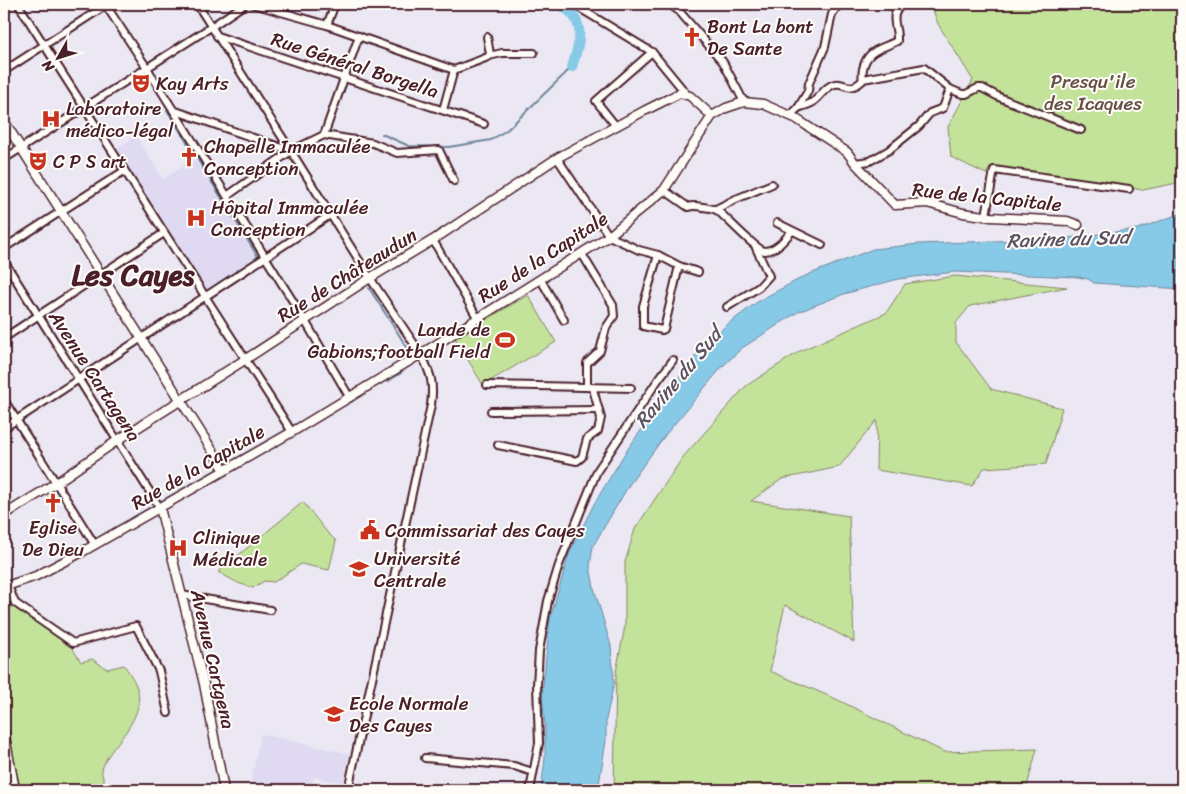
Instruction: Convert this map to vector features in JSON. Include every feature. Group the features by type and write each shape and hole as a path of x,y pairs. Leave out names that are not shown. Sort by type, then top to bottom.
{"street":[{"path":"18,4 292,432"},
{"path":"4,71 106,4 305,321 350,398"},
{"path":"197,4 420,354 428,368 433,388 431,405 348,790"},
{"path":"4,159 245,4"},
{"path":"253,4 327,25 454,70 489,56 502,53 534,53"},
{"path":"327,25 335,4"},
{"path":"581,9 652,52 684,90 683,93 690,96 712,116 726,108 744,102 723,62 679,11 670,4"},
{"path":"790,116 798,108 808,91 809,83 825,47 832,14 839,4"},
{"path":"863,79 863,70 872,52 897,41 893,16 896,9 902,4"},
{"name":"Rue Général Borgella","path":"217,36 484,124"},
{"path":"324,135 359,36"},
{"path":"487,37 489,56"},
{"path":"616,126 596,101 652,52"},
{"path":"798,108 812,102 833,85 853,86 863,79 924,68 950,89 965,94 982,88 999,97 1081,130"},
{"path":"443,110 454,70"},
{"path":"855,163 870,161 889,150 919,126 930,113 943,108 950,89"},
{"name":"Rue de Châteaudun","path":"4,515 370,278 433,240 557,158 644,111 683,93"},
{"name":"Rue de la Capitale","path":"744,102 763,104 790,116 847,152 895,205 927,203 963,213 1067,221 1078,224"},
{"path":"173,110 291,151"},
{"name":"Rue de la Capitale","path":"6,587 36,576 95,545 292,432 478,319 609,236 664,190 712,116"},
{"path":"4,121 224,470"},
{"path":"227,196 291,151 324,135 373,143 397,153 439,150 454,181"},
{"path":"557,158 609,236 640,250 658,255 679,266 698,272"},
{"path":"986,216 994,170 1129,188"},
{"path":"4,248 124,171"},
{"path":"716,210 736,199 772,184"},
{"path":"664,190 688,207 693,205 716,210 740,230 756,248 769,276 759,287 727,307"},
{"path":"4,428 330,215"},
{"path":"777,223 822,245"},
{"path":"756,248 764,251 777,247 792,231"},
{"path":"4,338 164,233"},
{"path":"433,240 478,319"},
{"path":"498,445 577,461 582,457 587,439 598,431 601,418 591,388 587,385 587,363 600,351 606,328 614,316 614,310 613,305 582,254"},
{"path":"658,255 643,306 643,326 664,329 679,266"},
{"name":"Avenue Cartagena","path":"4,261 160,508"},
{"path":"540,280 564,320"},
{"path":"530,790 539,743 537,685 539,652 548,601 559,564 597,471 673,360"},
{"path":"487,385 631,388"},
{"path":"4,400 95,545"},
{"path":"491,411 599,410"},
{"name":"Avenue Cartgena","path":"160,508 206,693 224,790"},
{"path":"6,587 14,602 73,643 136,626 158,671 168,714"},
{"path":"181,596 270,610"},
{"path":"4,731 15,790"},
{"path":"425,758 514,766 533,772"},
{"path":"1178,790 1182,780"}],"shaded area":[{"name":"Hôpital Immaculée Conception","path":"136,136 163,179 195,159 257,257 205,290 115,149"},
{"path":"261,734 350,754 343,783 314,777 310,790 249,790"}],"green space":[{"name":"Presqu'ile des Icaques","path":"931,4 1182,4 1182,182 1143,190 991,166 986,174 951,157 948,127 973,80 938,24"},
{"path":"955,276 1067,287 970,306 956,323 956,342 991,389 1062,408 1046,464 984,468 972,486 876,470 877,420 839,467 782,479 751,501 849,516 854,642 785,605 770,671 836,699 944,752 1037,749 1026,790 614,790 616,672 625,626 625,562 635,529 683,457 746,386 800,351 886,313 905,284"},
{"name":"Lande de Gabions;football Field","path":"528,295 556,342 483,385 455,338"},
{"path":"303,502 336,541 329,570 301,564 274,582 264,581 253,588 238,583 218,572"},
{"path":"13,603 71,646 81,662 92,659 107,669 124,665 136,685 139,699 136,713 130,726 106,759 102,769 104,779 112,790 21,790 11,748 4,700 4,609"}],"water":[{"name":"Ravine du Sud","path":"1182,213 1182,289 1094,283 1088,279 1078,277 954,272 898,279 844,294 798,312 742,348 722,367 666,434 629,485 593,546 590,566 594,588 611,646 614,683 606,719 606,741 598,790 541,790 545,759 545,725 542,696 550,619 569,554 594,504 625,453 702,347 728,324 760,300 805,276 873,249 919,244 1067,238 1138,229"}],"waterway":[{"path":"558,4 568,10 578,24 579,40 572,67"},
{"path":"382,134 409,146 449,147 491,140 508,129 572,67"},
{"path":"90,109 118,154"},
{"path":"167,110 258,257 205,292"},
{"path":"437,242 472,219"},
{"path":"102,269 146,241"},
{"path":"4,333 98,272"},
{"path":"369,288 410,352 410,356"},
{"path":"387,382 401,373"},
{"path":"225,465 323,409"},
{"path":"99,537 221,467"}],"place":[{"name":"Bont La bont De Sante","path":"692,37"},
{"name":"Kay Arts","path":"141,83"},
{"name":"Laboratoire médico-légal","path":"51,119"},
{"name":"Chapelle Immaculée Conception","path":"189,157"},
{"name":"C P S art","path":"38,161"},
{"name":"Hôpital Immaculée Conception","path":"196,218"},
{"name":"Lande de Gabions;football Field","path":"505,340"},
{"name":"Eglise De Dieu","path":"53,503"},
{"name":"Commissariat des Cayes","path":"370,530"},
{"name":"Clinique Médicale","path":"178,548"},
{"name":"Université Centrale","path":"359,569"},
{"name":"Ecole Normale Des Cayes","path":"334,714"}],"district":[{"name":"Les Cayes","path":"133,275"}]}
